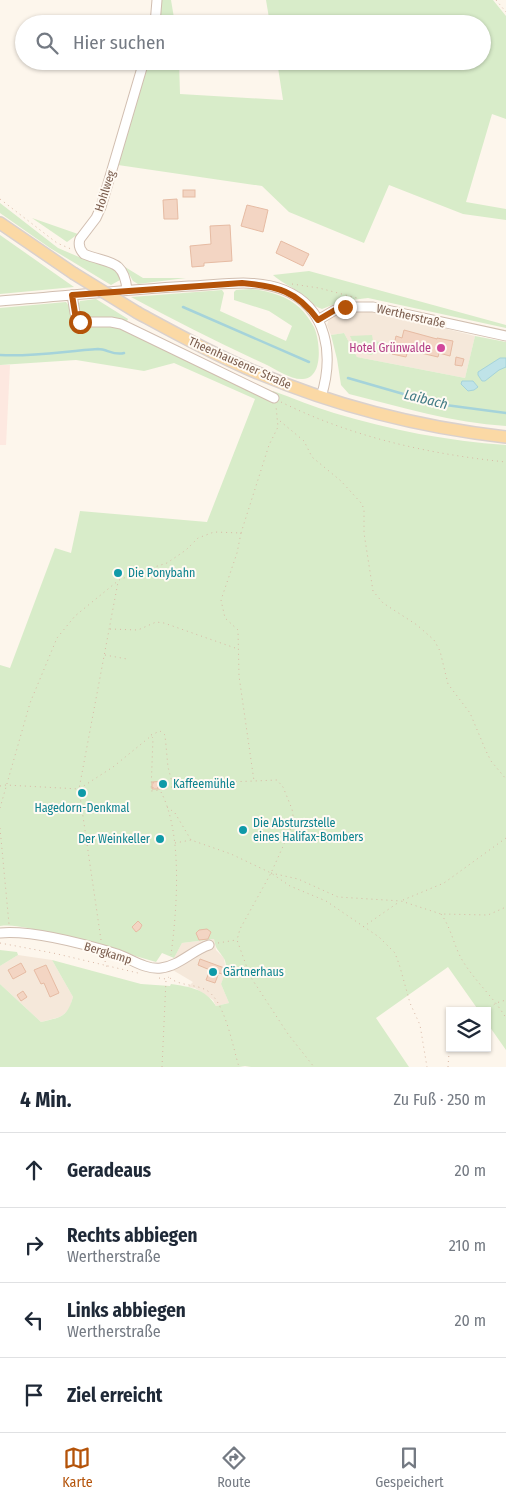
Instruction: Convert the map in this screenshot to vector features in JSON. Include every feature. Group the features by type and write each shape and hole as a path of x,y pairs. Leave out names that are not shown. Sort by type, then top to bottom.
{"main road":[{"name":"Theenhausener Straße","path":"0,223 72,273 138,313 245,368 321,397 362,409 430,425 506,437"}],"street":[{"path":"156,15 157,0"},
{"name":"Hohlweg","path":"80,248 80,239 101,208 141,70"},
{"path":"80,248 84,254 108,260 120,267 126,277 127,290"},
{"path":"0,301 127,290 242,283 264,285 283,290 297,298 310,309 318,320 327,345 328,358 321,397"},
{"path":"72,295 75,313 80,322 111,322 121,324 274,398"},
{"name":"Wertherstraße","path":"318,320 335,310 345,307 373,307 506,336"},
{"name":"Bergkamp","path":"0,933 10,932 54,938 155,968 160,969 170,966"},
{"path":"170,966 209,944"}],"path":[{"path":"496,0 506,12"},
{"path":"0,199 57,243 72,249 80,248"},
{"path":"291,284 318,288 359,298"},
{"path":"254,781 243,708 238,630 225,618 221,600 269,446 278,427 279,421 274,398"},
{"path":"274,398 310,416 363,435 433,452 506,462"},
{"path":"279,421 304,441 312,457 341,482 362,504 364,510 364,533 373,591 382,603 418,625 434,640 440,651 448,684 470,713 486,751 506,779"},
{"path":"0,808 30,703 56,638 75,616 119,580 142,570 167,563 186,550 198,538 214,532 241,533"},
{"path":"103,951 79,789 119,580"},
{"path":"109,629 138,630 156,622 164,623 238,649"},
{"path":"104,654 127,659"},
{"path":"0,786 79,789 113,768 151,736 160,731 165,736 172,786"},
{"path":"151,736 153,738 151,791 166,790 172,786 277,780 283,787 292,810 294,822 240,930 237,940 250,976 288,1034 314,1067"},
{"path":"159,790 166,807 175,843 174,936 170,966"},
{"path":"166,807 175,813 191,840"},
{"path":"0,828 10,932"},
{"path":"363,927 401,901 444,883 506,838"},
{"path":"175,843 191,840 231,854 270,873 290,886 326,901 379,938 395,953 410,1003 420,1026 427,1067"},
{"path":"270,873 298,879 338,897 401,901 440,914 488,915 506,907"},
{"path":"440,914 446,921 463,962 506,1018"},
{"path":"209,944 237,940"},
{"path":"0,943 53,953 141,974"},
{"path":"158,977 166,979 169,977 179,983 201,988 213,995 222,1012 239,1067"},
{"path":"162,1067 166,979"},
{"path":"491,1007 496,1003 506,1000"},
{"path":"448,1067 449,1052"}],"shaded area":[{"path":"349,310 376,311 475,336 465,378 357,357 344,333 331,335 327,325 330,316"},
{"path":"0,365 10,365 6,445 0,445"},
{"path":"214,939 216,950 224,958 226,971 221,984 229,1003 216,1006 213,1000 195,988 188,987 193,982 171,969 174,958 182,943"},
{"path":"18,955 52,960 73,997 69,1010 60,1017 41,1022 0,984 0,966"}],"green space":[{"path":"160,0 171,0 174,15 159,15"},
{"path":"266,0 493,0 506,16 506,119 492,114 466,202 506,209 506,220 463,214 389,185 364,243 289,212 262,186 118,165 145,70 179,70 180,94 283,100 278,70 491,70 491,15 268,15"},
{"path":"0,203 58,248 79,257 113,265 121,277 120,280 111,285 50,248 0,213"},
{"path":"32,218 78,234 67,242"},
{"path":"0,235 74,287 0,294"},
{"path":"125,267 143,278 186,278 138,284 133,281"},
{"path":"309,271 506,325 506,328 368,298 343,301 322,309 315,306 300,292 273,275"},
{"path":"251,289 284,297 300,308 309,319 316,333 319,349 317,366 310,377 298,379 284,374 131,297 222,290 224,293 220,311 286,341 292,326 269,311 234,300 234,292 236,290"},
{"path":"96,299 128,319 127,321 81,317 78,306 80,301"},
{"path":"66,302 84,326 109,326 124,329 260,396 273,391 326,411 376,425 441,438 506,445 506,1050 491,1029 491,1007 476,1007 448,967 376,1018 409,1067 0,1067 0,984 41,1022 62,1016 71,1004 73,997 52,960 141,984 170,986 171,984 196,989 207,995 216,1006 229,1003 221,984 226,963 216,947 214,939 182,943 174,958 162,953 156,962 46,932 17,926 0,926 0,665 10,668 55,548 71,553 80,511 207,522 255,399 174,363 144,371 76,360 0,365 0,308"},
{"path":"344,333 357,357 465,378 475,336 506,342 506,426 466,422 349,394 341,385 331,335"},
{"path":"372,335 373,341 380,342 379,351 371,355 357,352 350,336"},
{"path":"0,950 17,952 18,955 0,966"}],"water":[{"path":"500,358 506,358 506,367 485,381 482,381 478,372"},
{"path":"462,381 473,381 478,387 468,391 461,384"}],"building":[{"path":"183,190 195,190 195,197 183,197"},
{"path":"177,199 178,219 164,219 163,200"},
{"path":"247,205 268,210 263,232 241,226"},
{"path":"230,225 232,261 204,263 204,266 192,267 190,246 211,244 210,226"},
{"path":"281,241 309,254 303,266 276,253"},
{"path":"404,330 437,339 453,341 450,356 439,353 438,357 408,350 406,357 392,354 396,336 402,338"},
{"path":"456,357 464,359 462,366 455,365"},
{"path":"166,781 166,789 152,789 152,782"},
{"path":"138,921 142,925 136,932 132,927"},
{"path":"207,929 211,932 208,939 199,940 196,933 199,930"},
{"name":"Gärtnerhaus","path":"200,959 227,969 225,975 216,972 215,974 218,975 215,983 206,980 210,970 198,965"},
{"path":"21,963 26,972 13,979 8,970"},
{"path":"46,965 59,993 50,997 44,983 41,984 34,970"},
{"path":"23,991 27,997 21,1001 17,995"}],"waterway":[{"name":"Laibach","path":"183,307 309,362"},
{"name":"Laibach","path":"0,355 37,355 98,349 117,354 124,353"},
{"name":"Laibach","path":"348,378 438,404 506,413"}],"place":[{"name":"Hotel Grünwalde","path":"441,348"},
{"name":"Die Ponybahn","path":"118,573"},
{"name":"Kaffeemühle","path":"163,784"},
{"name":"Hagedorn-Denkmal","path":"82,793"},
{"name":"Die Absturzstelle eines Halifax-Bombers","path":"243,830"},
{"name":"Der Weinkeller","path":"160,839"},
{"name":"Gärtnerhaus","path":"213,972"}],"route":[{"path":"80,322 75,313 72,295 242,283 264,285 283,290 297,298 310,309 318,320 335,310 345,307"}]}
